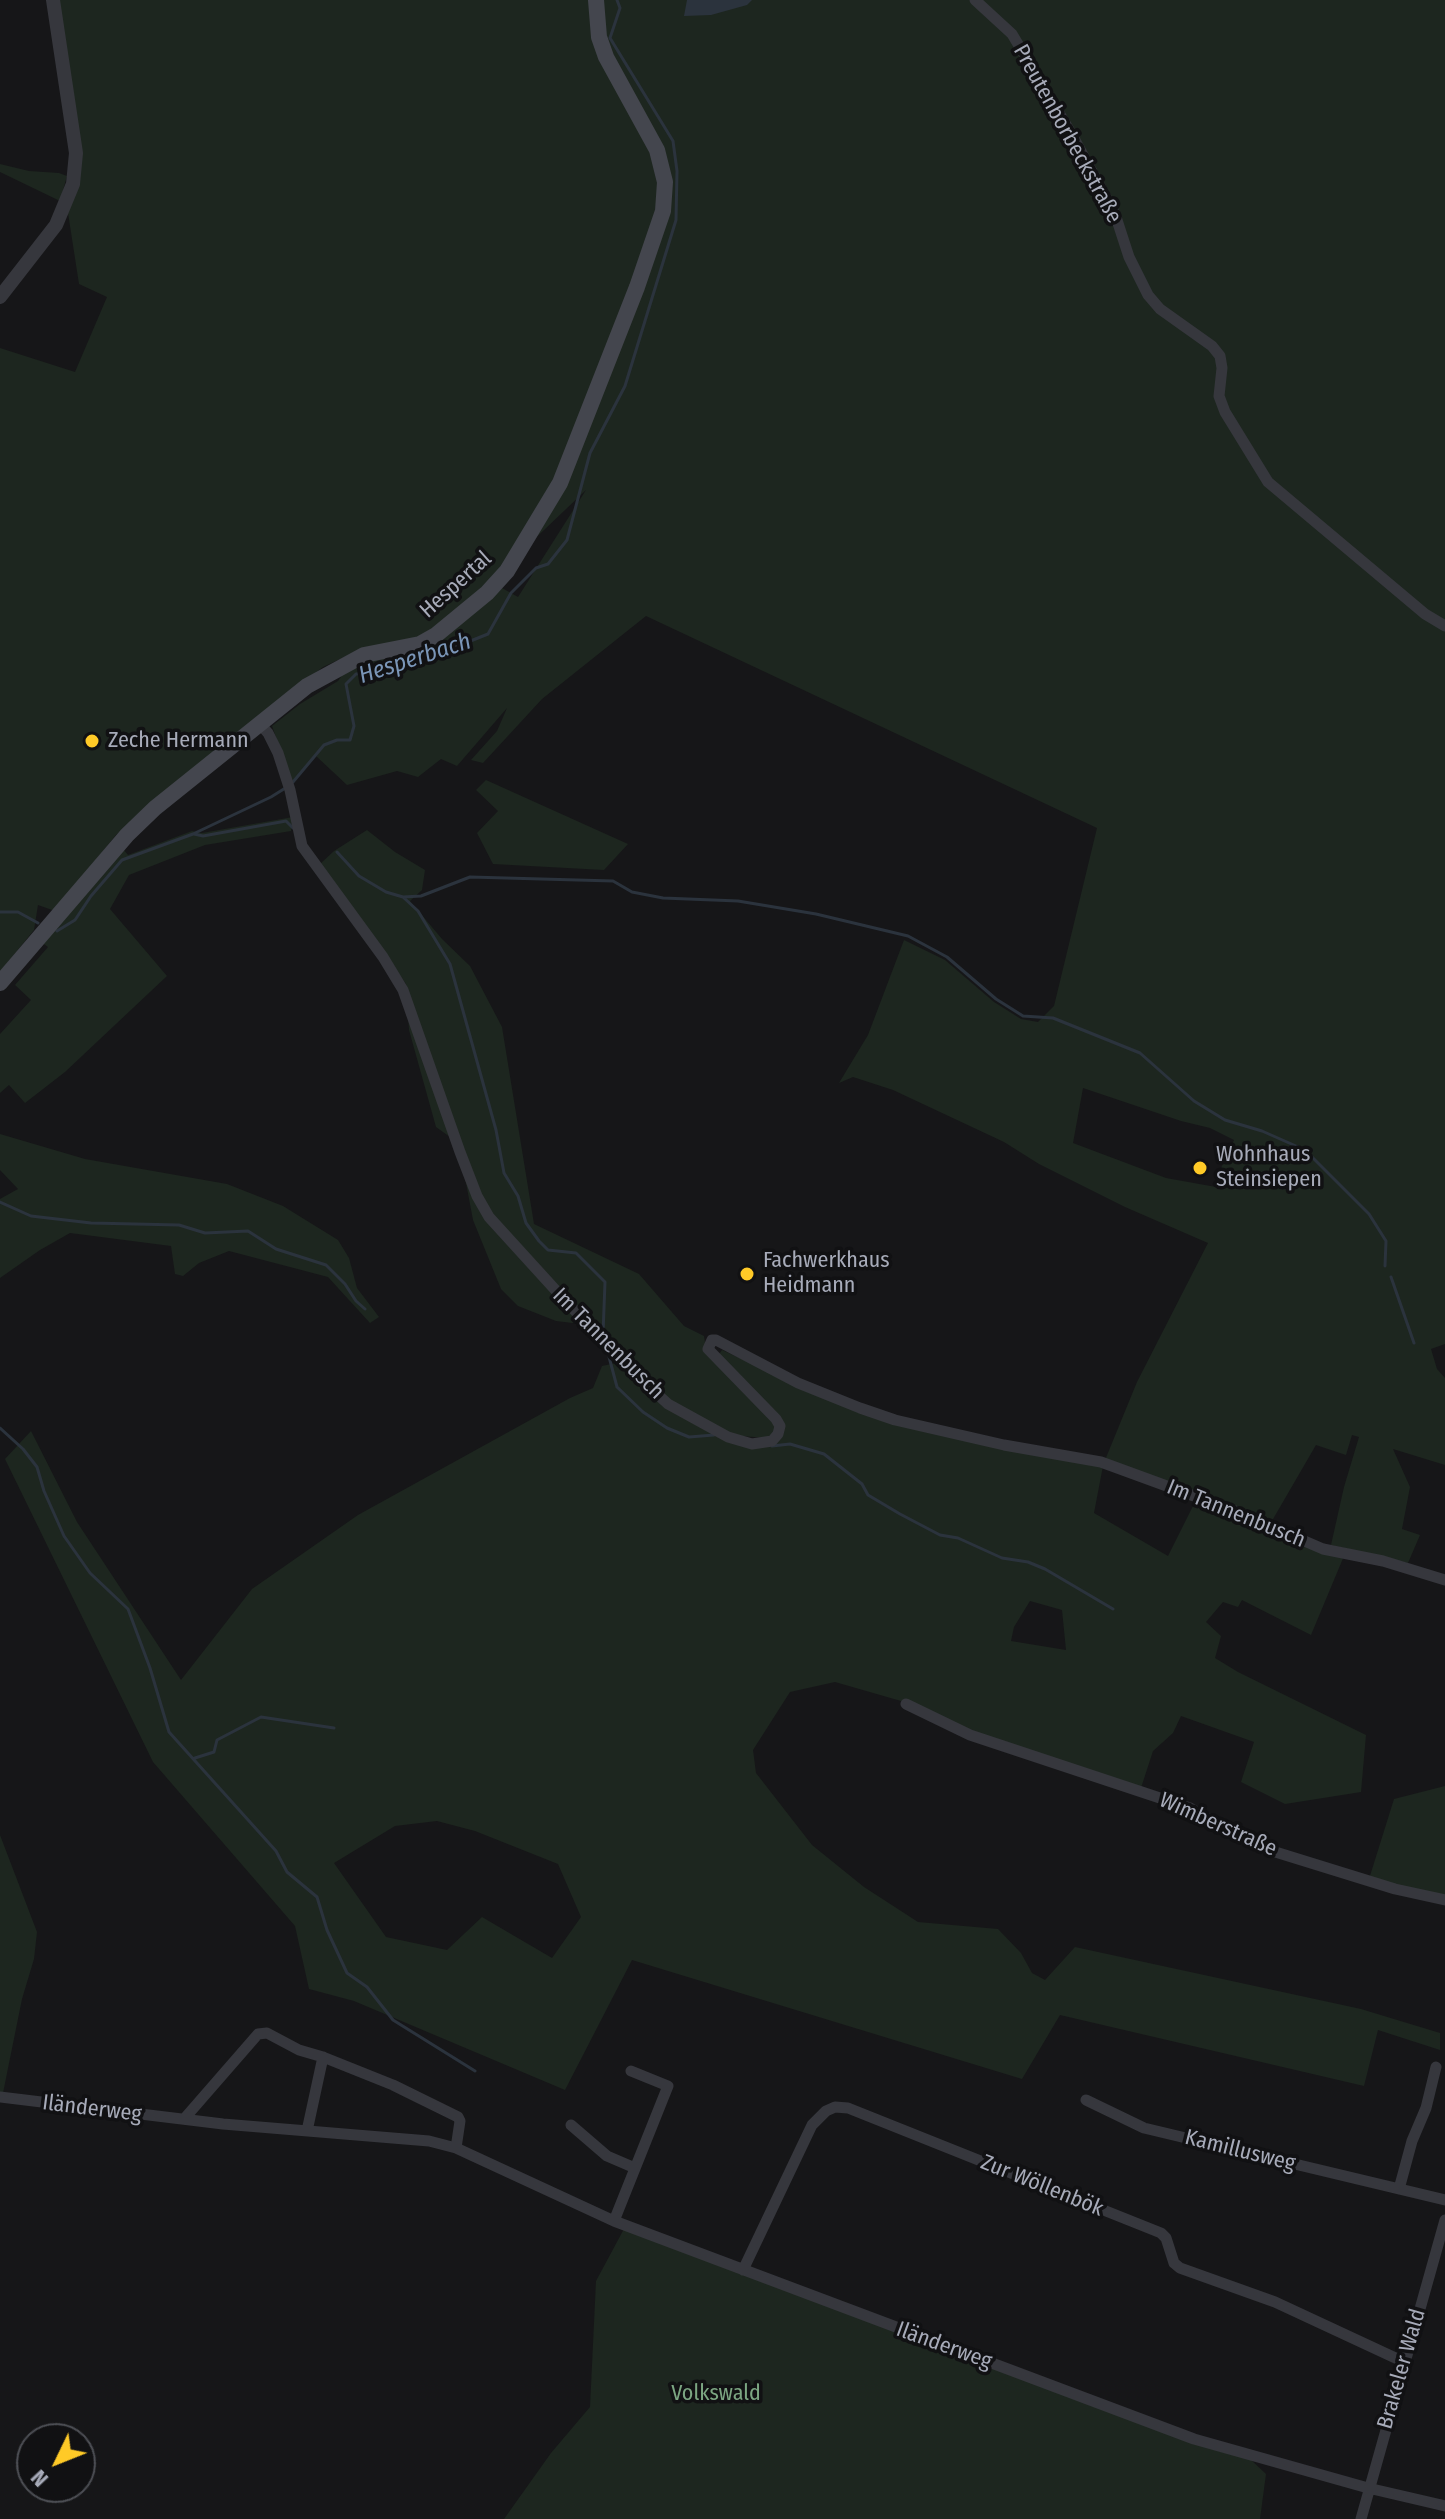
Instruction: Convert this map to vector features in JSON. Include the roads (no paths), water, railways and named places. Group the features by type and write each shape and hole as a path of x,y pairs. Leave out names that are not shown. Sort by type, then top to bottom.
{"main road":[{"name":"Hespertal","path":"0,983 127,835 155,808 324,674 364,655 420,644 459,618 507,571 560,483 637,287 663,211 665,182 657,150 606,57 599,37 596,0"}],"street":[{"path":"0,297 56,225 73,184 76,153 53,0"},
{"name":"Preutenborbeckstraße","path":"975,0 1012,34 1071,133 1115,214 1129,257 1148,295 1160,309 1212,346 1220,356 1219,396 1225,412 1268,482 1425,614 1445,626"},
{"name":"Im Tannenbusch","path":"260,724 273,744 288,784 302,846 383,957 403,990 460,1152 477,1196 489,1217 634,1373 678,1411 728,1437 752,1444 772,1441 778,1434 780,1426 776,1419 713,1356 708,1343 716,1340 798,1383 872,1412 1004,1445 1101,1462 1235,1511 1323,1549 1383,1561 1445,1580"},
{"name":"Wimberstraße","path":"906,1704 970,1735 1190,1808 1256,1846 1382,1885 1445,1900"},
{"path":"184,2119 258,2034 267,2033 299,2050 393,2085 458,2117 456,2148"},
{"path":"307,2131 323,2057"},
{"path":"1399,2189 1436,2067"},
{"path":"614,2221 668,2086 631,2071"},
{"name":"Iländerweg","path":"0,2097 184,2119 429,2141 456,2148 614,2221 1194,2439 1368,2488 1445,2506"},
{"name":"Kamillusweg","path":"1086,2100 1144,2128 1445,2200"},
{"name":"Zur Wöllenbök","path":"743,2270 812,2125 826,2111 835,2107 848,2108 1161,2233 1177,2266 1283,2306 1404,2362"},
{"path":"571,2125 607,2156 635,2168"},
{"name":"Brakeler Wald","path":"1361,2519 1445,2220"}],"waterway":[{"name":"Hesperbach","path":"293,782 324,745 337,740 350,740 354,726 346,684 356,674 403,668 488,634 511,593 536,568 548,564 567,540 590,453 625,386 676,220 677,171 673,141 610,38 620,8 617,0"},
{"name":"Hesperbach","path":"57,931 75,920 122,860 193,834 287,787"},
{"path":"194,834 203,836 286,821 293,828"},
{"path":"337,852 359,876 386,892 403,897 418,911 450,964 496,1130 504,1173 518,1196 526,1223 539,1241 548,1250 576,1253 605,1282 603,1334"},
{"path":"403,897 421,896 470,877 613,881 632,892 663,898 738,901 816,914 908,936 947,957 996,999 1023,1016 1053,1018 1140,1053 1194,1101 1225,1120 1262,1131 1305,1150 1369,1214 1386,1241 1385,1266"},
{"name":"Hesperbach","path":"0,912 18,912 38,923"},
{"path":"0,1202 31,1216 91,1223 179,1225 205,1233 248,1231 276,1249 326,1265 365,1309"},
{"path":"1391,1277 1414,1343"},
{"path":"608,1353 617,1387 643,1412 667,1428 689,1437 714,1435"},
{"path":"0,1428 37,1467 64,1536 90,1573 128,1609 169,1732 276,1851 287,1872 317,1897 327,1930 347,1973 367,1987 393,2020 475,2071"},
{"path":"772,1446 790,1444 824,1454 862,1484 868,1495 900,1514 940,1535 958,1538 1002,1558 1028,1562 1045,1569 1113,1609"},
{"path":"195,1758 214,1752 217,1740 261,1717 334,1728"}],"place":[{"name":"Zeche Hermann","path":"92,741"},
{"name":"Wohnhaus Steinsiepen","path":"1200,1168"},
{"name":"Fachwerkhaus Heidmann","path":"747,1274"}],"park label":[{"name":"Volkswald","path":"716,2394"}]}
